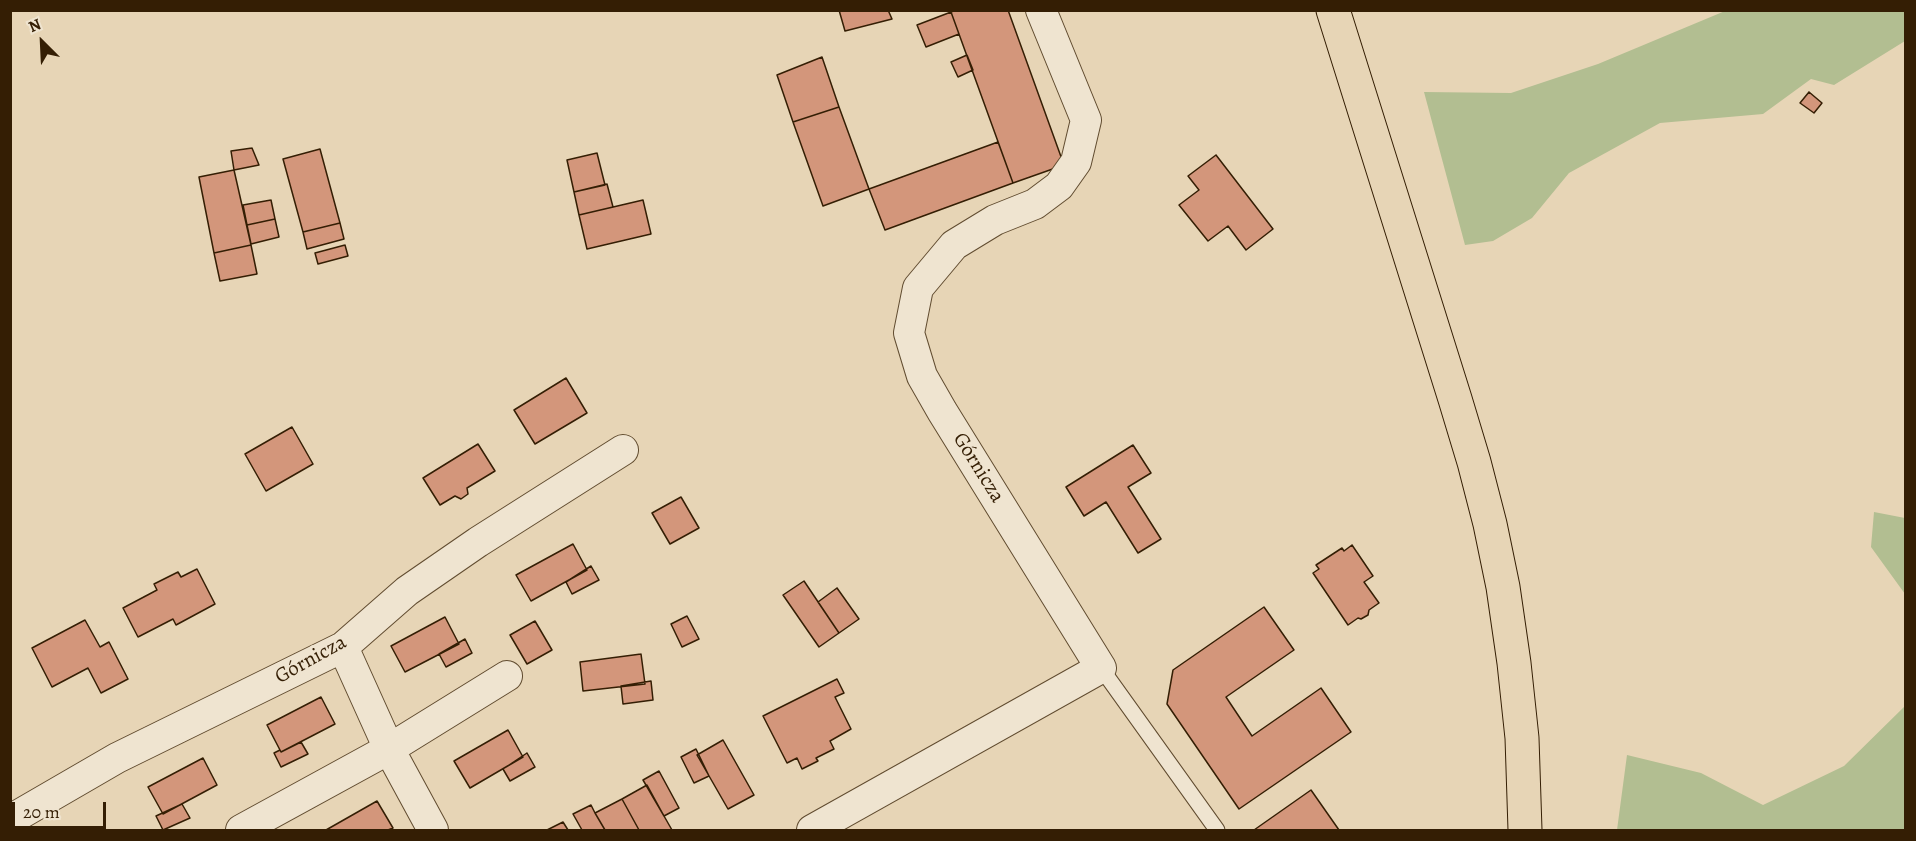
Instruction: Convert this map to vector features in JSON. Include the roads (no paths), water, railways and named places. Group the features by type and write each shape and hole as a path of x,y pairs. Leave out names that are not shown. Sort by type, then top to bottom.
{"main road":[{"path":"1333,10 1455,399 1490,524 1503,587 1514,663 1522,738 1525,831"}],"street":[{"name":"Górnicza","path":"1041,10 1086,120 1076,162 1059,186 1035,204 995,220 954,245 918,288 909,333 922,376 942,411 1101,668"},
{"name":"Górnicza","path":"10,820 117,758 343,647 407,591 478,542 623,450"},
{"path":"343,647 389,749 433,831"},
{"path":"812,831 1101,668"},
{"path":"241,831 389,749 507,676"}],"lane":[{"path":"1101,668 1217,831"}]}
